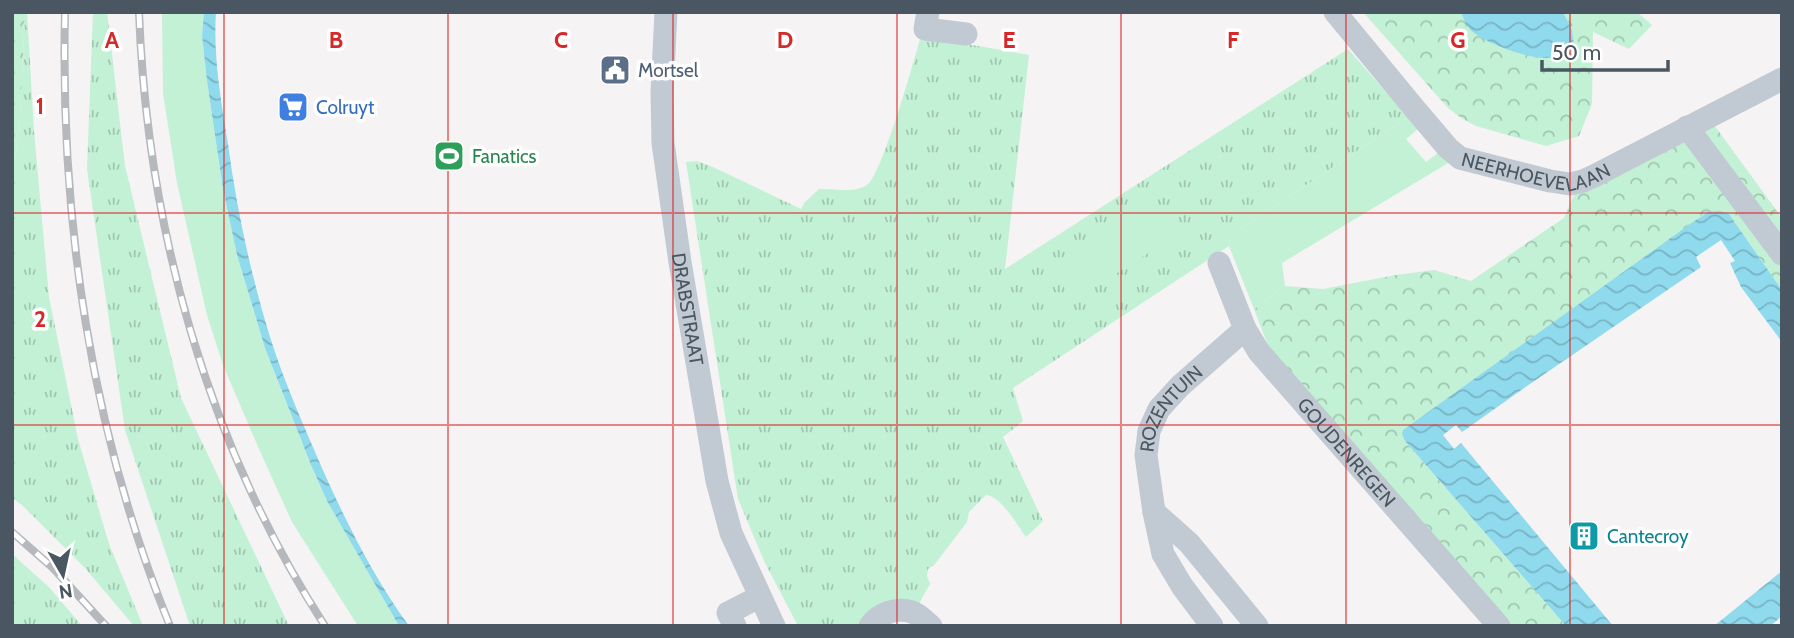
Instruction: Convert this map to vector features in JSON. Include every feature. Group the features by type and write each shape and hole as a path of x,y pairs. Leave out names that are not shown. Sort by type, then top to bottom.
{"street":[{"name":"DRABSTRAAT","path":"666,12 662,92 663,143 717,481 731,533 774,626"},
{"path":"928,12 925,29 966,34"},
{"name":"NEERHOEVELAAN","path":"1335,12 1460,159 1570,184 1594,176 1782,79"},
{"path":"1687,127 1782,254"},
{"name":"GOUDENREGEN","path":"1219,263 1245,329 1259,352 1500,626"},
{"name":"ROZENTUIN","path":"1212,626 1181,586 1163,554 1146,455 1149,431 1159,409 1180,386 1245,329"},
{"path":"1154,512 1189,543 1257,626"},
{"path":"728,624 728,613 759,597"},
{"path":"870,626 880,616 899,610 919,615 931,626"}],"green space":[{"path":"12,12 25,12 19,137 12,172"},
{"path":"25,12 49,297 78,439 109,544 143,626 134,626 85,568 12,498 12,172 19,137"},
{"path":"93,12 107,12 125,166 181,398 289,626 190,626 125,430 87,169"},
{"path":"162,12 204,12 202,36 223,189 237,255 265,348 327,501 399,626 358,626 292,522 223,365 207,315 177,183 163,93"},
{"path":"1363,12 1461,12 1469,29 1572,30 1563,12 1637,12 1652,25 1629,49 1593,32 1592,104 1579,136 1546,146 1476,126 1461,118 1448,108"},
{"path":"921,36 1029,55 1005,269 1348,49 1408,117 1230,236 1229,246 1013,388 1023,421 1003,437 1043,521 1026,537 1003,506 986,495 969,512 967,522 935,564 928,569 930,584 917,608 867,626 798,626 765,563 738,499 686,162 697,161 715,168 801,209 819,189 862,188 873,177 881,161"},
{"path":"1408,117 1419,128 1406,139 1426,162 1439,152 1448,163 1282,263 1285,286 1254,309 1229,246 1230,236"},
{"path":"1712,122 1782,218 1782,290 1729,214 1405,441 1566,626 1511,626 1270,351 1254,309 1285,286 1323,289 1434,270 1471,281 1564,218 1574,195"},
{"path":"1155,199 1177,235 1073,301 1050,266"},
{"path":"12,554 49,587 82,626 12,626"}],"water":[{"path":"204,12 216,12 218,78 236,194 251,268 276,356 341,509 372,569 409,626 399,626 327,501 265,348 237,255 223,189 202,36"},
{"path":"1461,12 1563,12 1572,30 1574,47 1548,58 1515,52 1473,32"},
{"path":"1720,211 1729,214 1782,290 1782,342 1741,287 1730,263 1735,261 1721,240 1696,257 1701,267 1462,432 1456,425 1443,435 1454,449 1461,443 1613,626 1566,626 1405,441 1403,430 1693,222 1708,212"},
{"path":"1782,571 1782,616 1770,626 1714,626"}],"railway":[{"path":"65,12 68,169 86,325 120,478 170,626"},
{"path":"139,12 144,93 155,173 170,253 191,331 216,408 247,484 283,556 325,626"},
{"path":"12,532 53,568 106,626"}],"place":[{"name":"Mortsel","path":"615,70"},
{"name":"Colruyt","path":"293,107"},
{"name":"Fanatics","path":"449,156"},
{"name":"Cantecroy","path":"1584,536"}]}
